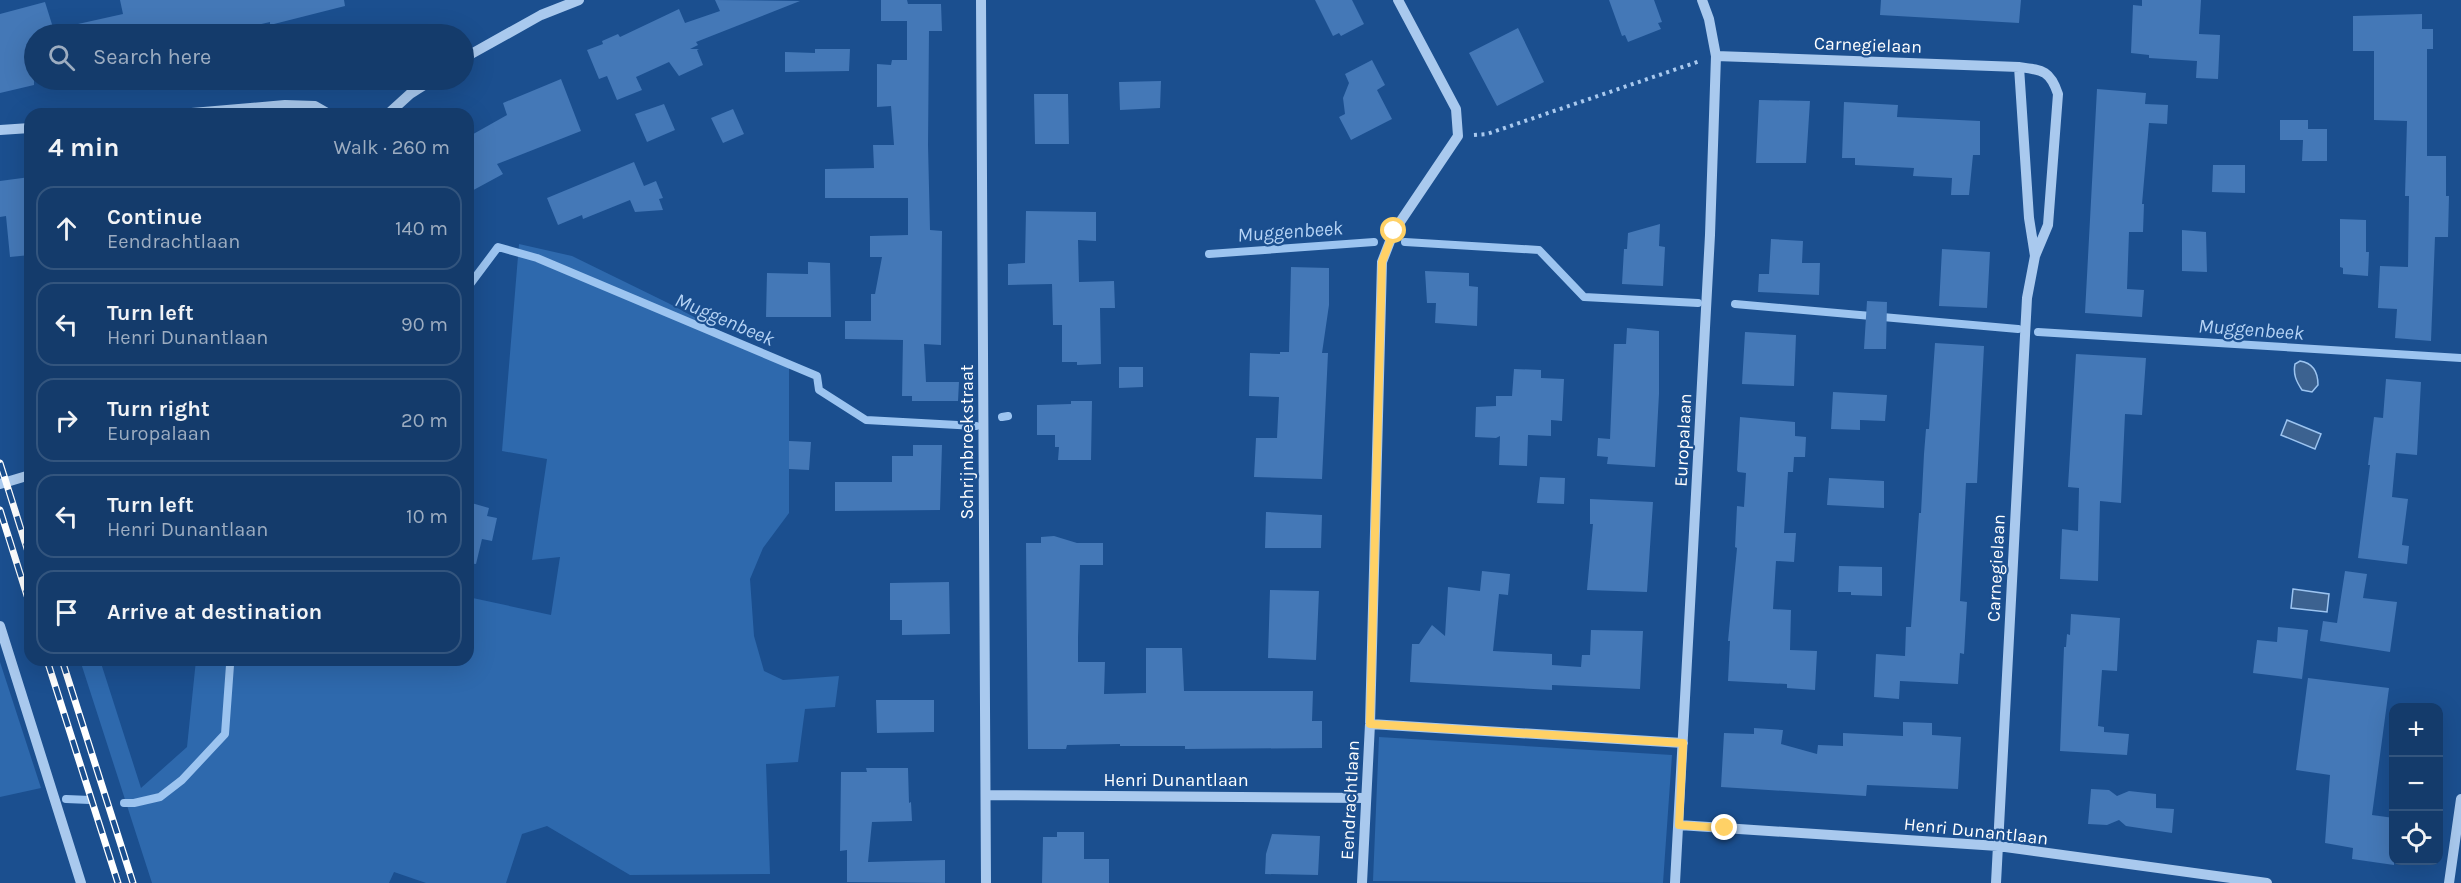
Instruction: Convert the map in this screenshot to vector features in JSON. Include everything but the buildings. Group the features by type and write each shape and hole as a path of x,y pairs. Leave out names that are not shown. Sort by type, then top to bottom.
{"street":[{"path":"474,52 541,15 579,0"},
{"name":"Schrijnbroekstraat","path":"981,0 986,883"},
{"path":"1398,0 1456,109 1458,136"},
{"name":"Europalaan","path":"1675,883 1710,235 1716,56 1709,19 1702,0"},
{"name":"Carnegielaan","path":"1716,56 2019,67 2044,70 2053,80 2058,94 2048,225 2035,256 2027,298 1996,883"},
{"name":"Carnegielaan","path":"2019,67 2029,218 2035,256"},
{"path":"395,108 416,90"},
{"path":"250,108 285,105 318,108"},
{"path":"0,130 24,128"},
{"name":"Eendrachtlaan","path":"1362,883 1370,724 1382,262 1394,231 1458,136"},
{"path":"0,484 24,477"},
{"path":"0,627 81,883"},
{"path":"1370,724 1683,743"},
{"name":"Henri Dunantlaan","path":"986,795 1366,798"},
{"path":"2449,883 2461,799"},
{"name":"Henri Dunantlaan","path":"1679,825 1998,846 2267,883"}],"path":[{"path":"1458,136 1487,134 1716,56"}],"shaded area":[{"path":"519,244 572,256 668,303 789,368 789,513 763,548 750,579 754,636 764,671 783,680 839,676 835,707 805,709 798,762 766,764 770,874 630,875 547,826 522,834 506,883 426,883 394,872 389,883 152,883 82,666 102,666 141,788 187,747 195,666 474,666 474,598 551,615 560,557 532,560 547,459 502,451"},
{"path":"2300,361 2311,366 2316,372 2318,385 2312,392 2302,390 2297,380 2294,371 2295,364"},
{"path":"2287,420 2321,434 2315,449 2281,435"},
{"path":"2293,589 2329,594 2327,612 2291,608"},
{"path":"0,662 41,788 0,797"},
{"path":"1379,737 1672,755 1663,883 1373,881"}],"waterway":[{"name":"Muggenbeek","path":"1209,254 1374,242"},
{"name":"Muggenbeek","path":"1405,242 1539,250 1584,297 1698,303"},
{"name":"Muggenbeek","path":"474,279 498,247 537,258 817,376 819,390 866,420 976,426"},
{"name":"Muggenbeek","path":"1735,304 2018,329"},
{"name":"Muggenbeek","path":"2038,332 2461,358"},
{"name":"Muggenbeek","path":"1002,417 1008,416"},
{"name":"Muggenbeek","path":"124,803 160,797 182,780 225,734 230,666"},
{"name":"Muggenbeek","path":"66,799 90,800"}],"railway":[{"path":"0,463 24,539"},
{"path":"0,510 24,586"},
{"path":"49,666 118,883"},
{"path":"64,666 133,883"}],"route":[{"path":"1394,231 1382,262 1370,724 1683,743 1679,825 1725,828"}]}
